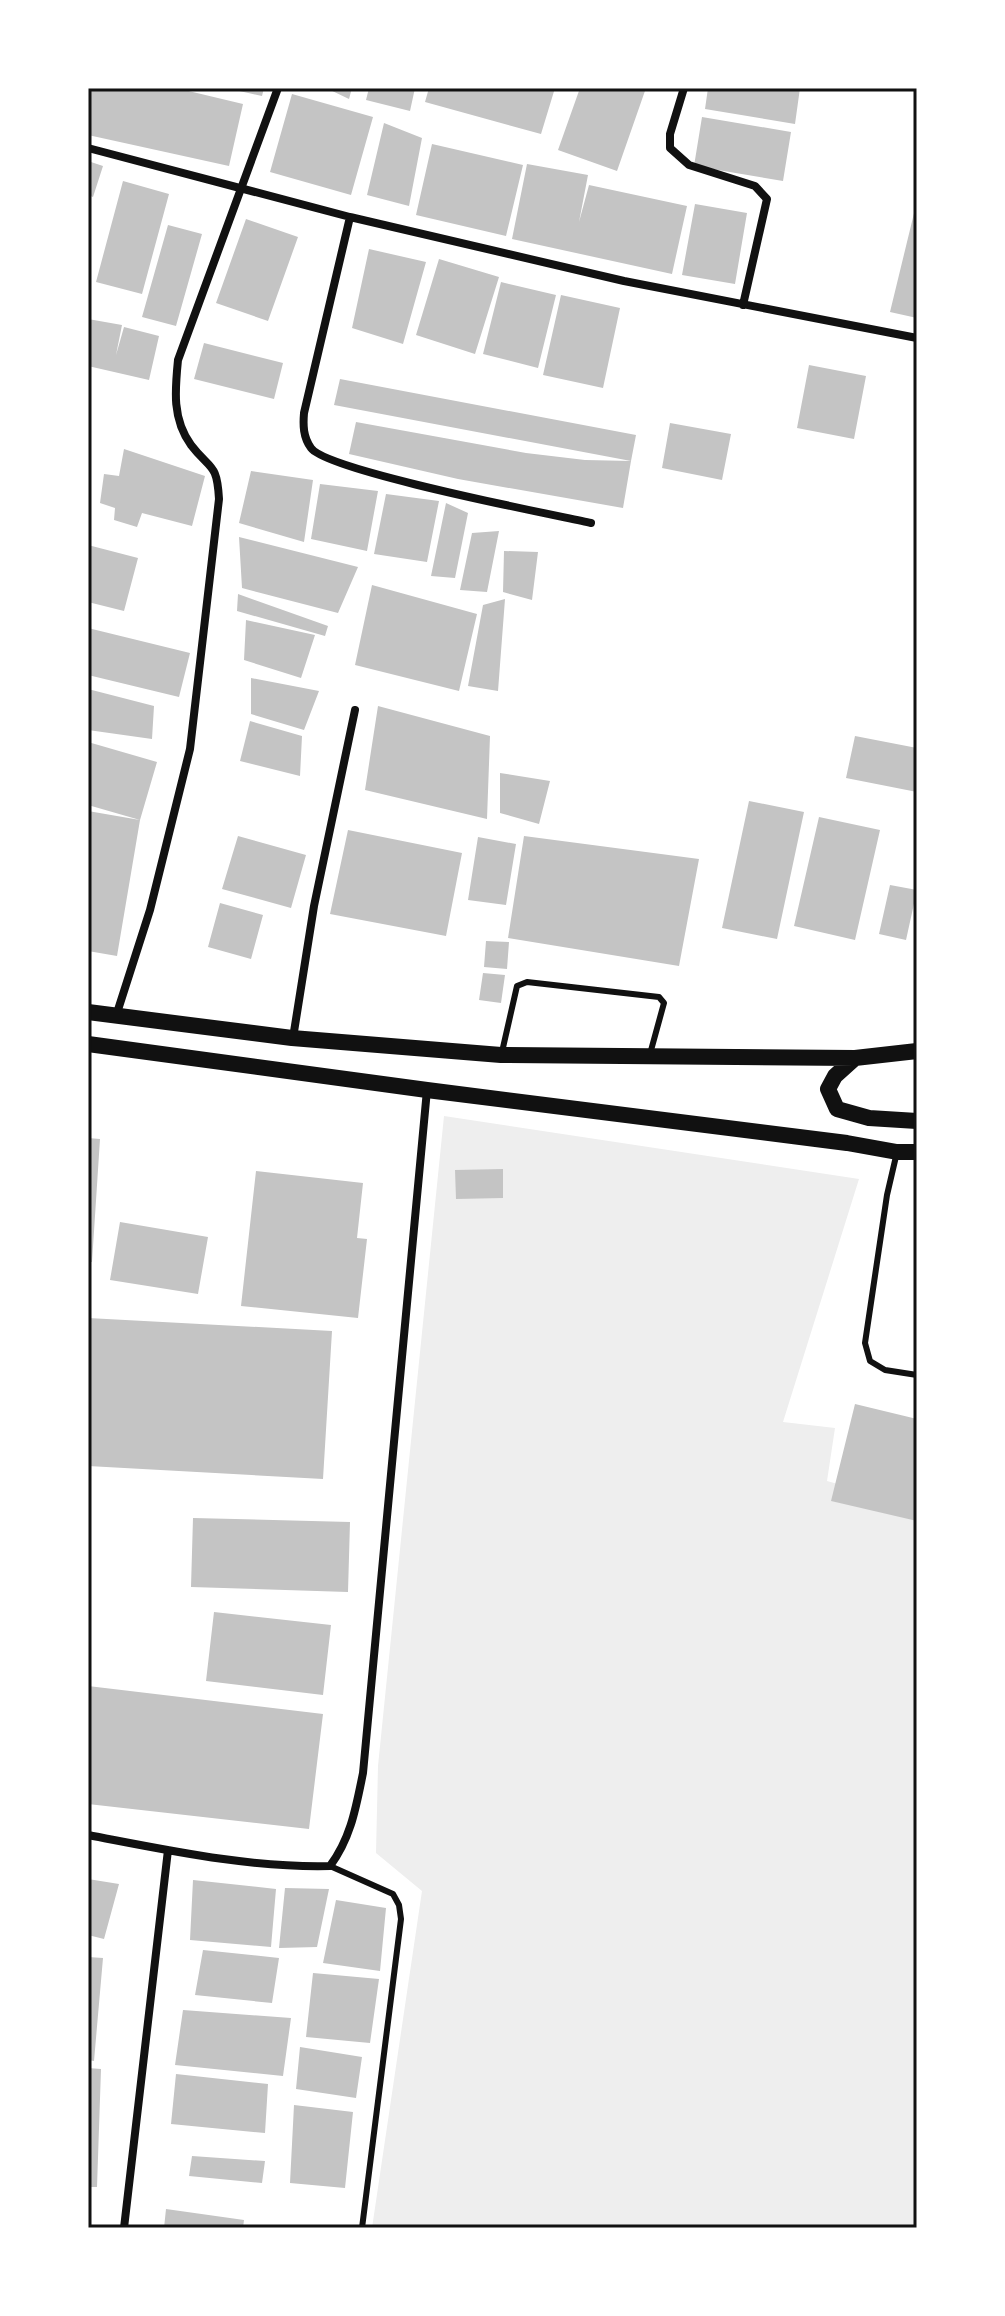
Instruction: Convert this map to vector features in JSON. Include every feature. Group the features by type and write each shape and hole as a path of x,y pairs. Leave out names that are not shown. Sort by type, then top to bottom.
{"main road":[{"path":"88,1012 292,1038 502,1051 855,1058 917,1051"},
{"path":"88,1044 897,1152 917,1152"},
{"path":"855,1058 835,1076 828,1089 837,1109 869,1118 917,1121"}],"street":[{"path":"116,1016 150,910 190,749 219,499 218,482 212,465 191,445 178,419 174,395 178,360 278,88"},
{"path":"684,88 670,134 670,148 689,165 755,186 767,199 743,305"},
{"path":"88,148 350,217 624,281 917,338"},
{"path":"350,217 304,413 303,432 311,450 329,461 424,487 591,523"},
{"path":"292,1038 314,906 355,710"},
{"path":"88,1835 168,1850 298,1867 330,1866 344,1848 363,1773 427,1090"},
{"path":"124,2228 168,1850"}],"lane":[{"path":"502,1051 517,986 527,982 659,997 664,1003 650,1053"},
{"path":"897,1152 887,1195 865,1343 870,1361 885,1370 917,1375"},
{"path":"330,1866 393,1894 401,1919 362,2228"}],"shaded area":[{"path":"444,1116 859,1179 783,1422 835,1428 827,1481 917,1506 917,2228 372,2228 422,1891 376,1853 378,1766"}],"building":[{"path":"88,88 176,88 243,104 229,166 88,135"},
{"path":"226,88 264,88 262,96"},
{"path":"326,88 352,88 349,99"},
{"path":"369,88 415,88 410,111 366,100"},
{"path":"429,88 555,88 541,134 425,102"},
{"path":"580,88 646,88 617,171 558,150"},
{"path":"708,88 800,88 795,124 705,109"},
{"path":"292,94 373,117 351,195 270,172"},
{"path":"702,117 791,132 783,181 694,166"},
{"path":"384,123 422,138 409,206 367,195"},
{"path":"432,144 523,165 506,236 416,215"},
{"path":"88,161 103,166 93,197 88,195"},
{"path":"527,164 588,175 579,222 589,185 687,206 672,274 512,239"},
{"path":"123,181 169,194 142,294 96,282"},
{"path":"695,204 747,213 735,284 682,275"},
{"path":"917,205 917,318 890,312"},
{"path":"246,219 298,237 268,321 216,303"},
{"path":"168,225 202,234 176,326 142,317"},
{"path":"369,249 426,262 403,344 352,328"},
{"path":"439,259 499,277 475,354 416,335"},
{"path":"501,282 556,295 538,368 483,354"},
{"path":"561,295 620,308 603,388 543,375"},
{"path":"88,319 122,325 116,355 124,327 159,336 149,380 88,366"},
{"path":"204,343 283,363 274,399 194,379"},
{"path":"809,365 866,376 854,439 797,428"},
{"path":"340,379 636,435 631,461 334,405"},
{"path":"356,422 526,453 585,460 631,461 623,508 458,479 349,454"},
{"path":"670,423 731,434 722,480 662,468"},
{"path":"124,449 205,476 192,526 142,513 137,527 114,520 115,508 100,503 104,474 119,476"},
{"path":"251,471 313,480 304,542 239,523"},
{"path":"320,484 378,491 367,551 311,539"},
{"path":"386,494 439,501 427,562 374,554"},
{"path":"446,503 468,513 455,578 431,576"},
{"path":"499,531 487,592 460,590 472,533"},
{"path":"239,537 358,567 338,613 242,588"},
{"path":"88,545 138,558 124,611 88,602"},
{"path":"504,551 538,552 532,600 503,592"},
{"path":"372,585 477,614 459,691 355,665"},
{"path":"238,594 328,626 325,636 237,611"},
{"path":"505,599 498,691 468,686 483,605"},
{"path":"246,620 315,635 301,678 244,660"},
{"path":"88,628 190,653 179,697 88,675"},
{"path":"251,678 319,691 304,730 251,714"},
{"path":"88,689 154,706 152,739 88,730"},
{"path":"378,706 490,736 487,819 365,790"},
{"path":"250,721 302,736 300,776 240,761"},
{"path":"855,736 917,748 917,792 846,778"},
{"path":"88,742 157,762 140,820 88,805"},
{"path":"500,773 550,781 539,824 500,813"},
{"path":"749,801 804,812 777,939 722,928"},
{"path":"88,811 140,820 117,956 88,951"},
{"path":"819,817 880,830 855,940 794,926"},
{"path":"348,830 462,853 446,936 330,914"},
{"path":"238,836 306,855 291,908 222,889"},
{"path":"524,836 699,859 679,966 508,938"},
{"path":"478,837 516,844 506,905 468,900"},
{"path":"890,885 917,890 906,940 879,934"},
{"path":"220,903 263,915 251,959 208,947"},
{"path":"486,941 509,942 507,969 484,967"},
{"path":"483,973 505,975 501,1003 479,1000"},
{"path":"88,1138 100,1139 92,1262 88,1262"},
{"path":"503,1169 503,1198 456,1199 455,1170"},
{"path":"256,1171 363,1183 357,1238 367,1239 358,1318 241,1306"},
{"path":"120,1222 208,1237 198,1294 110,1280"},
{"path":"88,1318 332,1331 323,1479 88,1466"},
{"path":"855,1404 917,1419 917,1521 831,1501"},
{"path":"193,1518 350,1522 348,1592 191,1587"},
{"path":"214,1612 331,1625 323,1695 206,1681"},
{"path":"88,1686 323,1714 309,1829 88,1804"},
{"path":"88,1879 119,1884 104,1939 88,1935"},
{"path":"193,1880 276,1889 271,1947 190,1940"},
{"path":"285,1888 329,1889 317,1947 279,1948"},
{"path":"336,1900 386,1908 380,1971 323,1963"},
{"path":"203,1950 279,1958 272,2003 195,1995"},
{"path":"88,1957 103,1958 94,2061 88,2060"},
{"path":"313,1973 379,1979 370,2043 306,2037"},
{"path":"183,2010 291,2018 283,2076 175,2065"},
{"path":"300,2047 362,2057 356,2098 296,2089"},
{"path":"88,2068 101,2069 97,2187 88,2187"},
{"path":"176,2074 268,2084 265,2133 171,2124"},
{"path":"294,2105 353,2112 345,2188 290,2183"},
{"path":"192,2156 265,2161 262,2183 189,2176"},
{"path":"166,2209 244,2220 243,2228 164,2228"}]}
